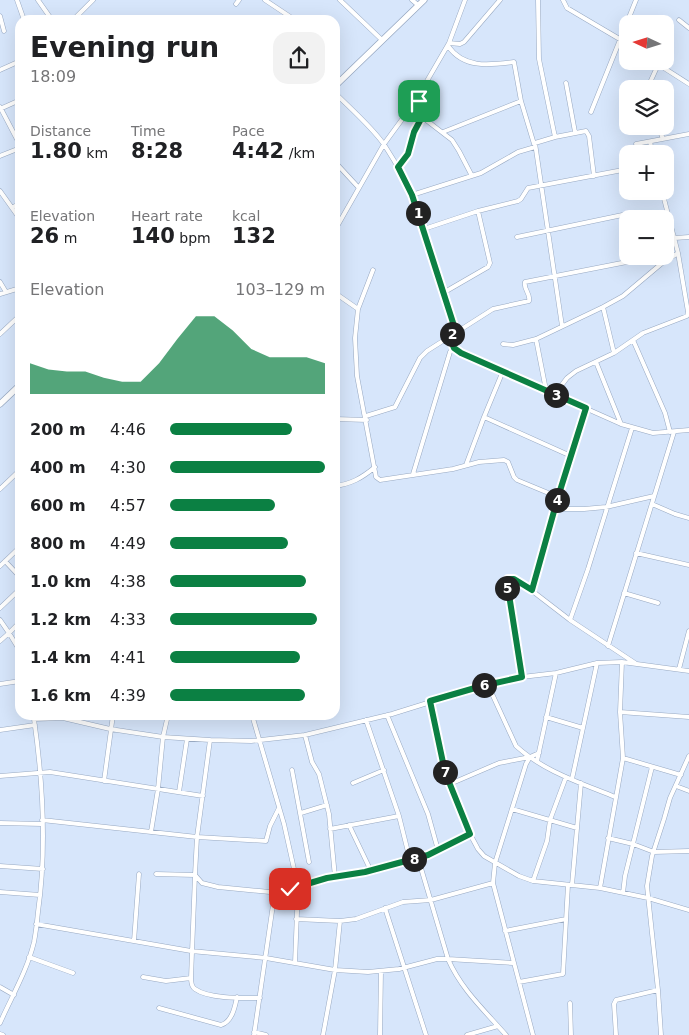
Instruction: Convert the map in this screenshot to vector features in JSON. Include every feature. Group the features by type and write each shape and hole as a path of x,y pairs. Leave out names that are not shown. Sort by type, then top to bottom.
{"main road":[{"path":"340,81 424,0"},
{"path":"0,404 15,390"}],"street":[{"path":"17,0 22,15"},
{"path":"38,0 48,15"},
{"path":"78,15 93,0"},
{"path":"265,0 288,15"},
{"path":"340,0 382,40"},
{"path":"412,0 418,5"},
{"path":"340,221 384,144 406,114 419,101 420,93 449,45 465,0"},
{"path":"449,45 464,42 500,0"},
{"path":"538,0 538,59 555,136"},
{"path":"563,0 564,5 570,11 619,38"},
{"path":"630,15 636,0"},
{"path":"0,16 4,31"},
{"path":"679,20 689,28"},
{"path":"591,112 619,42"},
{"path":"449,45 456,56 478,64 514,62 521,101 535,146 562,326"},
{"path":"0,70 15,63"},
{"path":"666,70 689,84"},
{"path":"566,83 575,132"},
{"path":"340,97 384,144 412,195 456,332"},
{"path":"443,132 521,101"},
{"path":"15,102 0,108 15,137"},
{"path":"412,110 452,140 472,176"},
{"path":"398,167 408,154 414,132 422,117"},
{"path":"412,195 481,174 518,152 535,146 537,141 575,132 586,131 588,133 594,176"},
{"path":"636,144 689,134"},
{"path":"661,135 662,139"},
{"path":"0,156 15,149"},
{"path":"340,167 359,188"},
{"path":"424,229 478,211 518,201 526,189 619,171"},
{"path":"0,191 15,212"},
{"path":"0,200 5,198"},
{"path":"555,394 571,374 614,353 643,333 687,316 688,312 678,253 664,200"},
{"path":"443,293 488,267 490,263 478,211"},
{"path":"517,237 619,216"},
{"path":"675,238 689,237"},
{"path":"674,256 678,253"},
{"path":"340,419 367,418 395,407 420,358 426,351 499,307 529,301 530,297 524,286 525,282 619,263"},
{"path":"503,344 536,339 603,307 623,296 662,265"},
{"path":"373,270 358,310 355,338 358,376 376,477 380,480 479,462 504,460 508,462 517,480 558,497"},
{"path":"0,282 6,292"},
{"path":"0,294 15,289"},
{"path":"340,297 358,310"},
{"path":"603,307 614,353"},
{"path":"0,334 15,320"},
{"path":"449,336 454,348 461,353 621,424 653,433 689,430"},
{"path":"536,339 546,390"},
{"path":"608,646 672,432 666,413 633,340"},
{"path":"413,474 450,352 454,348"},
{"path":"596,362 621,424"},
{"path":"466,465 503,371"},
{"path":"532,590 558,497 586,408"},
{"path":"484,417 571,456"},
{"path":"570,620 588,570 632,428"},
{"path":"340,485 351,483 374,468"},
{"path":"0,489 15,475"},
{"path":"555,509 606,507 654,496"},
{"path":"652,504 689,518"},
{"path":"0,566 15,552"},
{"path":"636,554 689,565"},
{"path":"5,561 15,572"},
{"path":"522,677 508,579 514,579 532,590 570,620 637,664"},
{"path":"624,593 658,603"},
{"path":"0,608 15,594"},
{"path":"0,620 15,643"},
{"path":"0,641 15,627"},
{"path":"679,669 689,632"},
{"path":"78,720 110,729 163,737 210,740 260,740 305,734 387,715 488,684 597,663 622,662 689,671"},
{"path":"600,888 623,758 620,712 622,662"},
{"path":"572,779 597,663"},
{"path":"537,761 556,672"},
{"path":"0,684 15,682"},
{"path":"488,684 516,746 530,758 566,777 615,797"},
{"path":"430,701 445,772 478,849 495,863 533,881 600,888 688,909"},
{"path":"620,712 689,717"},
{"path":"387,715 428,814 438,850"},
{"path":"546,717 583,728"},
{"path":"0,1022 14,995 34,942 40,895 43,868 42,822 40,773 34,720"},
{"path":"104,781 111,720"},
{"path":"151,832 167,720"},
{"path":"254,720 284,824 298,887 295,963"},
{"path":"366,720 399,816 410,860"},
{"path":"0,730 35,725"},
{"path":"305,734 312,762 319,774 327,805 336,877"},
{"path":"179,792 187,739"},
{"path":"210,740 197,837 191,951 192,986 217,996 260,998"},
{"path":"450,784 499,763 530,758 538,753"},
{"path":"660,1035 658,990 647,886 654,852 670,798 689,756"},
{"path":"530,758 495,863 493,883 533,1035"},
{"path":"623,758 681,775"},
{"path":"623,893 652,766"},
{"path":"292,770 309,862"},
{"path":"353,782 384,770"},
{"path":"0,776 50,772 203,796"},
{"path":"533,881 547,841 550,820 566,777"},
{"path":"519,982 563,974 566,919 581,783"},
{"path":"676,786 689,791"},
{"path":"301,813 327,805"},
{"path":"0,823 42,822 197,837 266,841 270,826 279,808"},
{"path":"512,808 577,828"},
{"path":"330,829 399,816"},
{"path":"349,825 371,871"},
{"path":"156,874 195,875 202,883 242,891 276,891 371,871 418,858 470,834"},
{"path":"608,838 633,844 654,852 689,851"},
{"path":"418,858 454,973 468,994 506,1035"},
{"path":"0,866 43,868"},
{"path":"134,941 139,874"},
{"path":"296,919 340,921 356,919 403,902 431,900 493,883"},
{"path":"266,1035 254,1033 276,891"},
{"path":"0,892 40,895"},
{"path":"385,908 426,1035"},
{"path":"505,931 566,919"},
{"path":"323,1035 335,970 340,921"},
{"path":"36,924 191,951 266,958 335,970 381,971 448,958 513,963"},
{"path":"29,957 73,973"},
{"path":"380,1035 381,971"},
{"path":"143,977 166,981 191,978"},
{"path":"0,987 14,995"},
{"path":"616,1035 614,1004 616,1000 658,990"},
{"path":"159,1008 221,1025 229,1020 236,1005 237,997"},
{"path":"570,1003 571,1035"},
{"path":"467,1035 498,1026"}],"route":[{"path":"290,889 327,878 365,872 428,855 470,834 445,772 430,701 522,677 506,586 508,579 514,579 532,590 558,497 586,408 461,353 454,348 449,336 456,332 424,229 407,182 398,167 408,154 414,132 422,117 412,110 419,101"}]}
